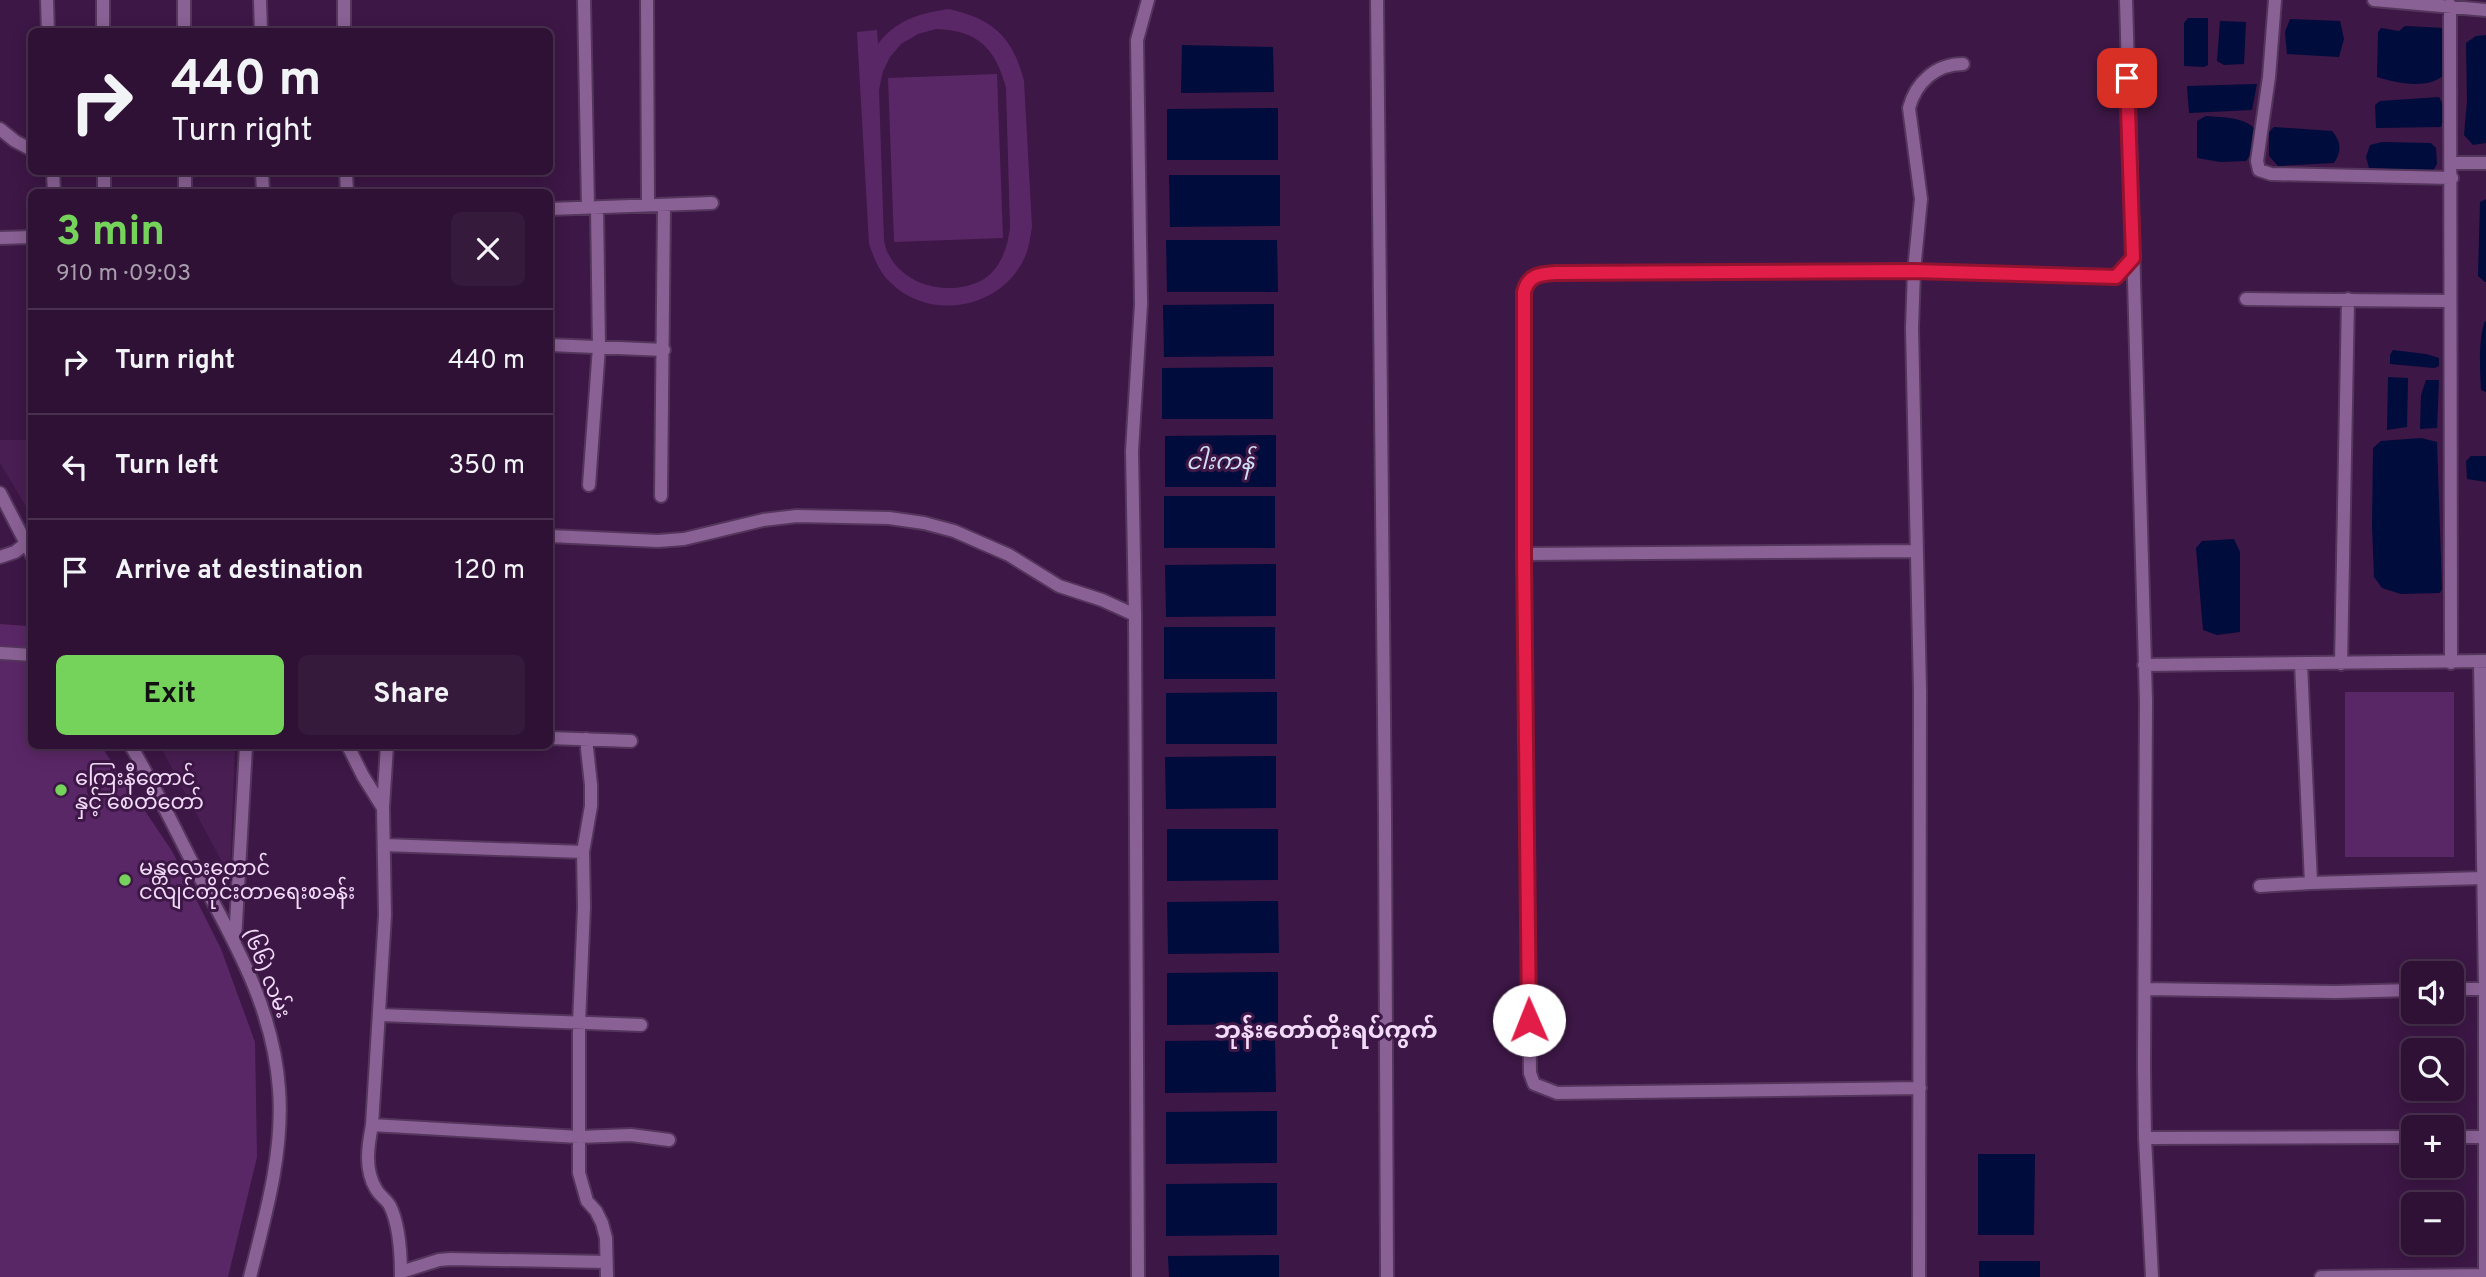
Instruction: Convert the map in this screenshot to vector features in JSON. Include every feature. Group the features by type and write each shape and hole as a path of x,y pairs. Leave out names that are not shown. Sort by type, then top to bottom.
{"street":[{"path":"47,0 48,28"},
{"path":"103,0 103,28"},
{"path":"184,0 184,28"},
{"path":"260,0 261,28"},
{"path":"344,0 344,28"},
{"path":"584,0 598,347 589,485"},
{"path":"646,0 648,205"},
{"path":"1138,1277 1132,451 1141,304 1137,40 1148,0"},
{"path":"1377,0 1387,1277"},
{"path":"2126,0 2144,665 2145,1138 2152,1277"},
{"path":"2275,0 2269,77 2257,161 2259,170 2263,173 2283,175 2452,178"},
{"path":"2374,0 2486,10"},
{"path":"2451,5 2451,663"},
{"path":"1919,1277 1920,691 1912,328 1921,199 1909,108 1914,94 1931,74 1942,66 1962,64"},
{"path":"0,129 28,148"},
{"path":"2452,163 2486,163"},
{"path":"553,209 712,202"},
{"path":"661,496 664,205"},
{"path":"0,238 28,237"},
{"path":"1920,1088 1557,1093 1534,1084 1530,1073 1524,292 1527,282 1534,276 1555,273 1914,271 2116,277 2133,258"},
{"path":"2246,299 2450,301"},
{"path":"2341,664 2348,299"},
{"path":"553,345 664,350"},
{"path":"0,493 28,550 0,557"},
{"path":"553,536 658,541 684,539 764,520 797,516 889,518 954,531 1009,555 1059,586 1102,600 1135,615"},
{"path":"1524,554 1916,551"},
{"path":"18,654 28,650"},
{"path":"0,654 28,655"},
{"path":"2144,665 2483,662 2486,1276 2321,1277"},
{"path":"2301,664 2311,883"},
{"path":"553,738 631,741"},
{"path":"586,739 591,806 583,852 579,1173 587,1201 602,1223 606,1238 607,1277"},
{"name":"(၆၆) လမ်း","path":"133,749 235,942 267,1016 279,1090 280,1119 270,1195 250,1277"},
{"path":"235,942 246,749"},
{"path":"350,749 383,808"},
{"path":"387,749 383,808 385,915 380,1015 368,1150 375,1188 390,1206 397,1231 401,1275 439,1260 452,1258 606,1262"},
{"path":"384,845 583,852"},
{"path":"2259,886 2483,878"},
{"path":"2146,989 2401,990"},
{"path":"2464,989 2486,989"},
{"path":"380,1015 641,1025"},
{"path":"372,1125 579,1138 631,1135 669,1140"},
{"path":"2145,1138 2401,1137"},
{"path":"2464,1137 2485,1137"}],"shaded area":[{"path":"949,9 964,13 978,18 999,32 1014,53 1024,81 1032,227 1028,247 1013,276 981,299 963,304 924,302 906,295 886,278 869,244 857,32 877,30 878,44 901,23","holes":["936,29 951,30 983,44 991,52 1002,74 1006,88 1010,228 1003,256 990,274 972,284 945,288 919,282 907,275 886,250 879,90 883,71 901,44 918,34"]},
{"path":"997,74 1003,238 894,242 888,78"},
{"path":"0,440 28,440 28,510 0,463"},
{"path":"0,624 28,628 28,749 103,749 172,851 221,949 255,1042 257,1157 228,1277 0,1277"},
{"path":"2345,692 2454,692 2454,857 2345,857"},
{"path":"162,749 235,749 230,877"}],"water":[{"path":"2188,18 2208,18 2208,65 2204,67 2184,66 2184,23"},
{"path":"2290,19 2340,21 2344,39 2339,57 2287,54 2285,32"},
{"path":"2220,21 2246,22 2244,64 2224,65 2217,61"},
{"path":"2405,26 2444,28 2444,75 2437,80 2421,84 2377,77 2378,32 2381,28 2399,31"},
{"path":"2486,35 2486,143 2473,145 2464,135 2467,101 2466,43 2476,36"},
{"path":"1182,45 1273,47 1274,92 1181,93"},
{"path":"2257,84 2252,110 2189,113 2187,86"},
{"path":"2439,97 2444,112 2441,127 2376,128 2375,105 2380,101"},
{"path":"1278,108 1278,160 1167,160 1167,109"},
{"path":"2206,116 2239,120 2256,130 2254,150 2246,161 2220,162 2197,158 2197,121"},
{"path":"2274,127 2332,131 2339,146 2337,159 2334,163 2278,166 2269,156 2269,132"},
{"path":"2382,142 2431,143 2436,148 2437,164 2433,171 2369,168 2366,157 2370,145"},
{"path":"1169,175 1280,175 1280,226 1170,227"},
{"path":"2486,199 2485,282 2478,276 2480,202"},
{"path":"1166,240 1277,240 1278,292 1167,292"},
{"path":"1274,304 1274,356 1164,357 1163,305"},
{"path":"2485,321 2486,392 2481,390 2480,364 2481,337"},
{"path":"2393,350 2439,358 2439,366 2434,368 2390,364"},
{"name":"ငါးကန်","path":"1273,367 1273,419 1162,419 1162,368"},
{"path":"2388,377 2408,378 2407,427 2387,430"},
{"path":"2426,380 2439,380 2437,428 2420,429 2421,395"},
{"name":"ငါးကန်","path":"1276,435 1276,487 1165,487 1165,436"},
{"path":"2421,438 2437,442 2442,589 2440,593 2401,594 2382,588 2374,577 2373,448 2381,441"},
{"path":"2471,456 2486,456 2486,482 2467,479 2466,461"},
{"name":"ငါးကန်","path":"1164,496 1275,496 1275,548 1164,548"},
{"path":"2234,539 2240,552 2240,632 2217,635 2203,630 2196,548 2202,541"},
{"path":"1276,564 1276,616 1166,617 1165,565"},
{"path":"1164,627 1275,627 1275,679 1164,679"},
{"path":"1277,692 1277,744 1166,744 1166,693"},
{"path":"1276,756 1276,808 1166,809 1165,757"},
{"path":"1167,829 1278,829 1278,880 1167,881"},
{"path":"1278,901 1279,953 1168,954 1167,902"},
{"path":"1278,972 1278,1024 1167,1025 1167,973"},
{"path":"1275,1040 1276,1092 1165,1093 1165,1041"},
{"path":"1277,1111 1277,1163 1166,1164 1166,1112"},
{"path":"1978,1154 2035,1154 2034,1235 1978,1235"},
{"path":"1277,1183 1277,1235 1166,1236 1166,1184"},
{"path":"1279,1255 1279,1277 1169,1277 1168,1256"},
{"path":"1979,1261 2040,1261 2040,1277 1979,1277"}],"place":[{"name":"ကြေးနီတောင် နှင့် စေတီတော်","path":"61,790"},
{"name":"မန္တလေးတောင် ငလျင်တိုင်းတာရေးစခန်း","path":"125,880"}],"district":[{"name":"ဘုန်းတော်တိုးရပ်ကွက်","path":"1326,1030"}],"route":[{"path":"1529,1020 1524,554 1524,292 1527,282 1537,274 1555,273 1914,271 2116,277 2133,258 2127,78"}]}
